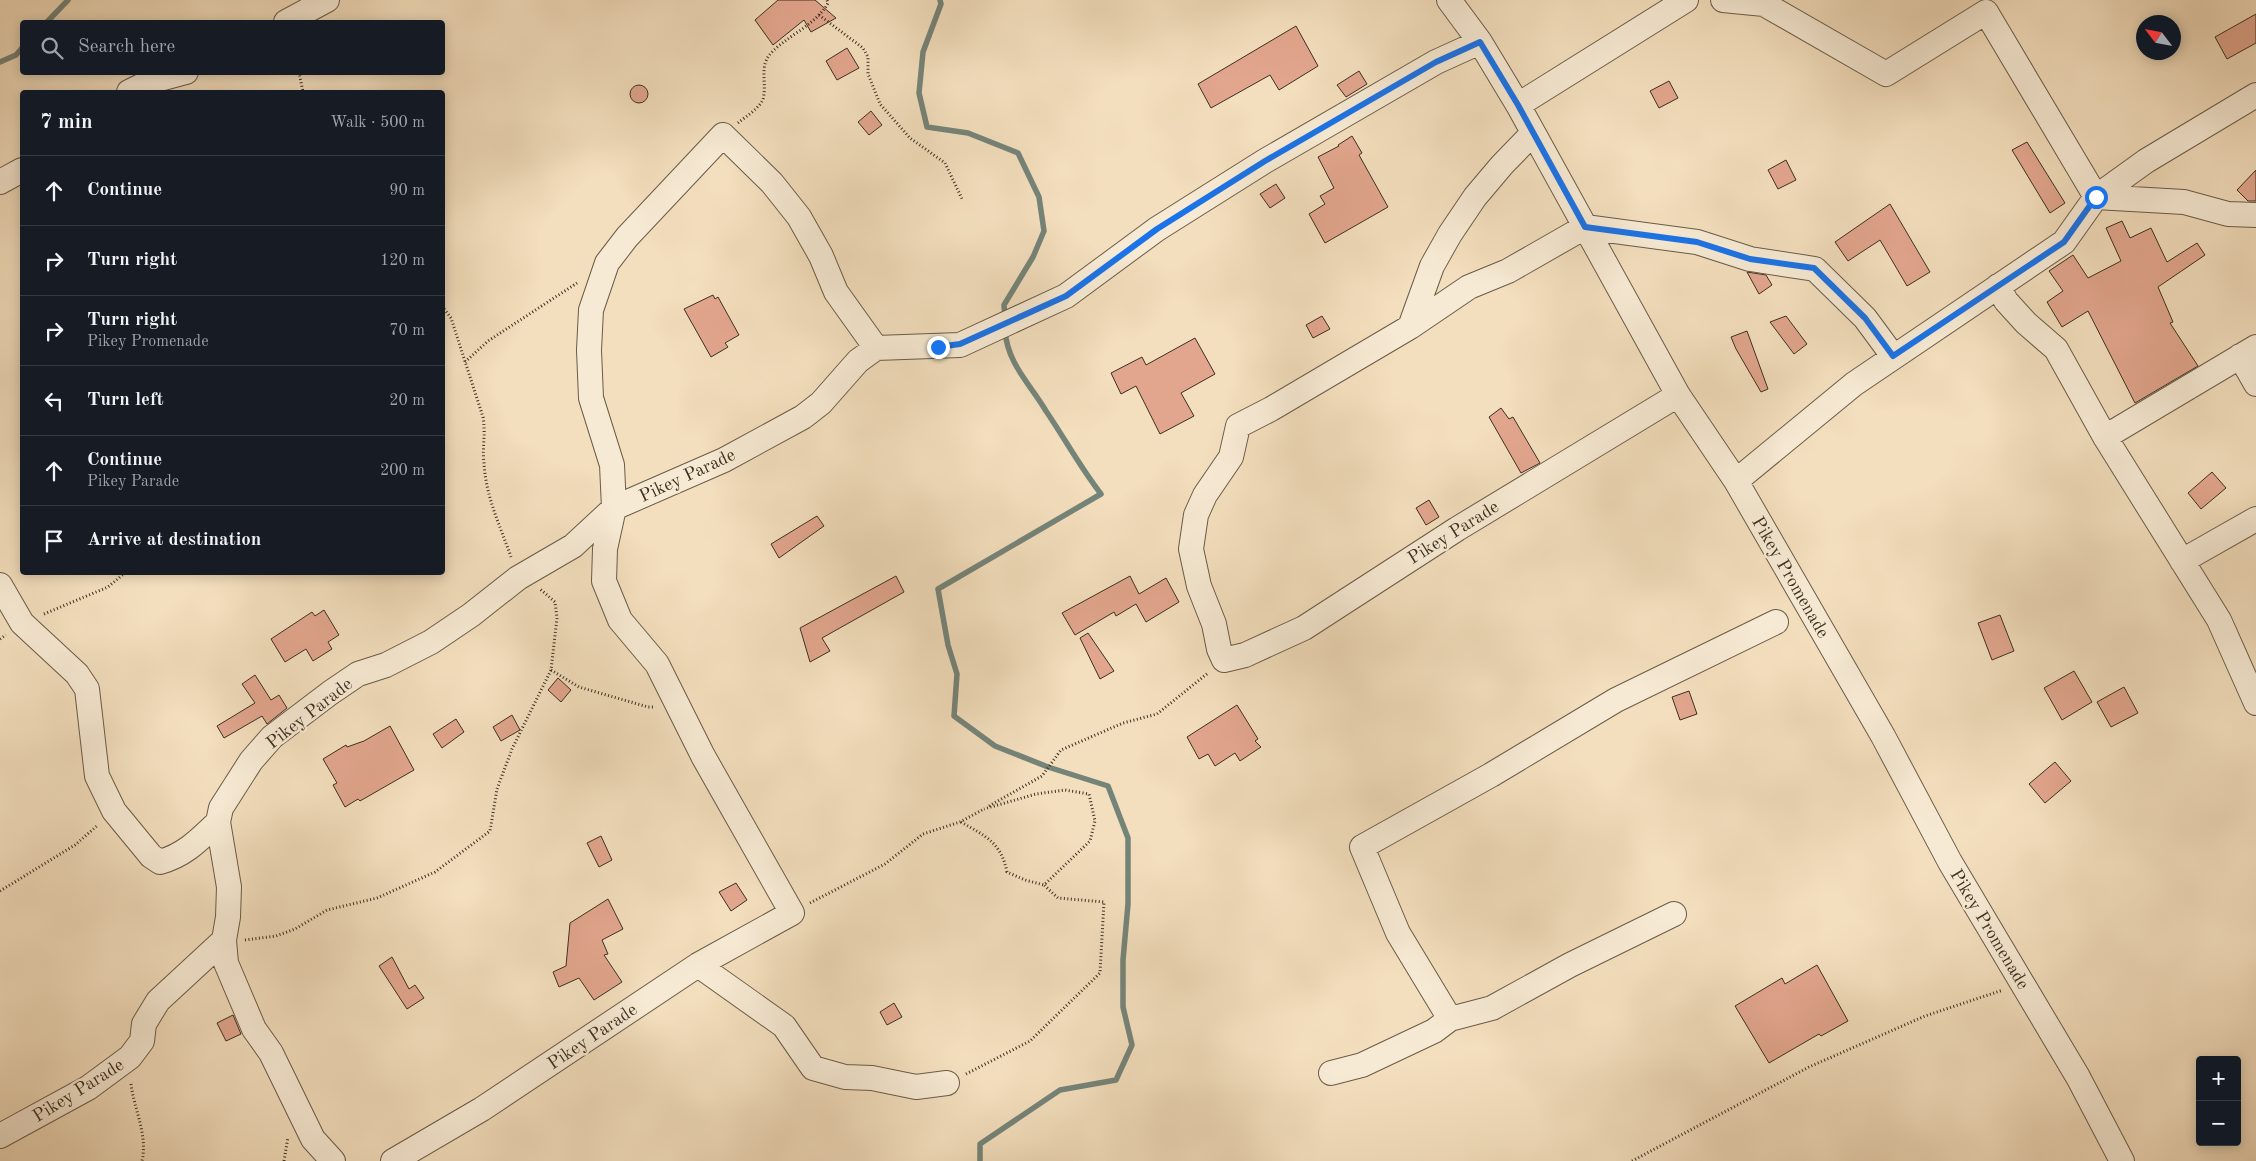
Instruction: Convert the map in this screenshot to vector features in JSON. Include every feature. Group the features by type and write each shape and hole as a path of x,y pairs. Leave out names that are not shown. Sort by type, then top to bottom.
{"street":[{"path":"290,20 327,0"},
{"name":"Pikey Promenade","path":"1449,0 1480,42 1518,105 1532,134 1678,395 1736,481 1883,736 1950,862 2078,1077 2122,1161"},
{"path":"1518,105 1686,0"},
{"path":"1722,0 1764,4 1886,74 1982,6 2096,197"},
{"path":"792,913 677,706 657,664 620,620 604,581 605,549 614,508 612,465 591,398 589,350 592,310 607,262 627,237 723,135 772,183 799,217 821,256 836,292 876,348 960,344 1066,296 1157,229 1265,161 1436,62 1480,42"},
{"path":"133,90 149,82 175,75"},
{"path":"1736,481 1854,384 2064,242 2096,197 2146,162 2256,95"},
{"path":"1410,327 1432,266 1450,234 1475,197 1532,134"},
{"path":"0,182 20,171"},
{"path":"2096,197 2184,202 2228,214 2256,214"},
{"path":"1224,660 1219,649 1214,624 1199,586 1191,548 1196,516 1205,495 1231,457 1238,426 1410,327 1469,286 1508,271 1585,227 1697,242 1750,259 1814,268 1865,318 1893,356"},
{"path":"1998,286 2006,301 2026,323 2056,350 2105,438 2219,620 2255,699"},
{"name":"Pikey Parade","path":"0,1136 88,1088 130,1058 142,1041 144,1024 158,1001 224,940 228,917 229,887 218,822 220,808 233,787 272,737 358,674 386,665 431,642 471,615 518,578 573,546 614,508 716,463 803,417 821,403 858,361 876,348"},
{"path":"2105,438 2248,352 2256,384"},
{"name":"Pikey Parade","path":"1224,660 1245,655 1304,628 1457,529 1678,395"},
{"path":"2182,561 2256,519"},
{"path":"0,585 22,623 78,674 87,689 97,776 114,812 151,856 160,862 176,857 192,848 218,822"},
{"path":"1450,1019 1398,933 1362,848 1491,775 1616,700 1776,622"},
{"name":"Pikey Parade","path":"392,1161 482,1109 698,965 792,913"},
{"path":"1331,1073 1362,1065 1434,1031 1450,1019 1492,1008 1570,965 1674,914"},
{"path":"224,940 226,962 251,1021 272,1053 313,1139 333,1161"},
{"path":"698,965 784,1026 813,1068 845,1077 872,1078 916,1087 947,1083"}],"path":[{"path":"723,135 758,106 763,98 764,67 769,56 819,15 828,3 827,0"},
{"path":"819,15 863,48 868,57 868,74 880,104 910,138 945,163 963,201"},
{"path":"300,75 304,90"},
{"path":"465,362 488,341 607,262"},
{"path":"224,940 254,940 276,936 295,929 327,910 377,898 435,872 490,831 497,789 512,749 551,670 556,618 555,602 542,590 518,578 491,506 483,462 486,430 452,318 445,310"},
{"path":"22,623 108,587 122,575"},
{"path":"792,913 884,864 923,834 960,822 1042,776 1061,750 1124,723 1157,714 1224,660"},
{"path":"551,670 579,686 602,694 648,707 677,706"},
{"path":"984,809 1036,794 1066,790 1090,794 1095,821 1090,841 1044,885"},
{"path":"0,892 75,845 114,812"},
{"path":"947,1083 994,1061 1030,1041 1100,973 1104,902 1058,898 1044,885 1025,880 1007,872 1004,854 985,836 960,822"},
{"path":"1632,1161 1809,1067 1925,1016 2022,983"},
{"name":"Pikey Parade","path":"130,1058 129,1070 133,1101 143,1136 144,1150 142,1161"}],"building":[{"path":"778,0 815,0 836,18 811,32 804,20 773,45 755,20"},
{"path":"2256,14 2256,43 2227,59 2215,37"},
{"path":"1296,26 1318,66 1279,90 1270,75 1211,108 1198,84"},
{"path":"847,48 859,68 837,80 826,61"},
{"path":"1359,71 1367,84 1346,97 1337,85"},
{"path":"1669,81 1678,98 1659,108 1650,91"},
{"path":"639,85 647,90 648,94 643,102 639,103 631,98 630,94 635,86"},
{"path":"871,111 882,125 869,135 858,122"},
{"path":"1352,136 1362,153 1359,155 1388,207 1325,243 1309,214 1325,204 1320,196 1334,188 1318,157 1339,146"},
{"path":"2027,142 2065,203 2050,213 2012,150"},
{"path":"1786,160 1796,180 1778,189 1768,170"},
{"path":"2256,170 2256,201 2248,201 2237,190"},
{"path":"1276,184 1285,198 1270,208 1260,194"},
{"path":"1890,204 1930,272 1907,286 1880,240 1848,261 1835,242"},
{"path":"2122,221 2130,238 2151,228 2167,262 2197,243 2205,255 2158,287 2173,322 2170,323 2198,366 2135,403 2088,311 2062,327 2047,302 2063,291 2049,271 2073,255 2088,278 2121,261 2106,228"},
{"path":"1747,272 1766,275 1772,285 1759,294"},
{"path":"713,295 715,299 718,297 739,335 725,343 728,347 711,357 684,309"},
{"path":"1322,316 1330,329 1313,338 1306,325"},
{"path":"1786,316 1807,344 1794,354 1770,322"},
{"path":"1747,331 1768,389 1761,392 1731,337"},
{"path":"1195,338 1215,374 1181,393 1194,416 1160,434 1136,386 1121,394 1111,373 1142,357 1146,365"},
{"path":"1501,408 1509,419 1513,417 1540,463 1521,473 1489,417"},
{"path":"2212,472 2226,488 2201,509 2188,493"},
{"path":"1429,500 1439,517 1426,525 1416,508"},
{"path":"817,516 824,526 779,558 771,544"},
{"path":"896,576 904,592 822,638 830,651 810,662 800,628"},
{"path":"1130,576 1139,594 1166,578 1179,602 1146,622 1136,604 1116,616 1114,612 1075,635 1062,613"},
{"path":"324,610 339,635 328,642 332,649 313,661 306,649 285,662 271,639 312,612 315,616"},
{"path":"2000,615 2014,651 1992,660 1978,623"},
{"path":"1088,633 1114,671 1100,679 1080,638"},
{"path":"2074,671 2092,702 2062,720 2044,688"},
{"path":"255,675 271,700 279,695 287,708 267,724 262,716 224,738 217,726 255,703 242,684"},
{"path":"558,678 571,690 561,702 548,690"},
{"path":"2124,687 2138,713 2111,727 2097,702"},
{"path":"1689,691 1697,714 1680,720 1672,697"},
{"path":"1237,705 1258,739 1255,741 1261,747 1240,761 1235,753 1215,766 1208,754 1199,759 1187,737"},
{"path":"512,715 520,730 501,741 493,727"},
{"path":"456,719 464,732 442,748 433,734"},
{"path":"390,726 414,770 360,801 358,799 345,807 333,785 337,783 323,759 346,745 347,747 364,741"},
{"path":"2055,762 2071,781 2045,803 2029,784"},
{"path":"601,836 612,860 599,867 587,843"},
{"path":"736,883 747,900 731,911 719,892"},
{"path":"608,899 623,929 602,940 608,954 604,955 622,982 594,1000 579,978 559,987 553,972 566,966 570,923"},
{"path":"392,957 409,989 415,985 424,998 407,1009 379,966"},
{"path":"1817,965 1848,1021 1821,1036 1819,1034 1769,1063 1735,1006 1782,978 1785,984"},
{"path":"894,1003 902,1017 887,1025 880,1012"},
{"path":"233,1015 241,1034 226,1041 217,1023"}],"waterway":[{"path":"49,20 68,0"},
{"path":"940,0 941,4 923,52 919,93 927,127 968,133 1018,153 1039,197 1044,231 1033,257 1004,305 1005,318"},
{"path":"0,62 16,55 20,50"},
{"path":"980,1161 980,1144 1060,1090 1116,1080 1132,1045 1123,1007 1123,960 1128,904 1128,838 1108,786 1048,767 995,746 954,716 957,674 948,645 938,589 1101,494 1020,373 1010,353 1005,330"}],"route":[{"path":"938,347 960,344 1066,296 1157,229 1265,161 1436,62 1480,42 1518,105 1532,134 1585,227 1697,242 1750,259 1814,268 1865,318 1893,356 2064,242 2096,197"}]}
